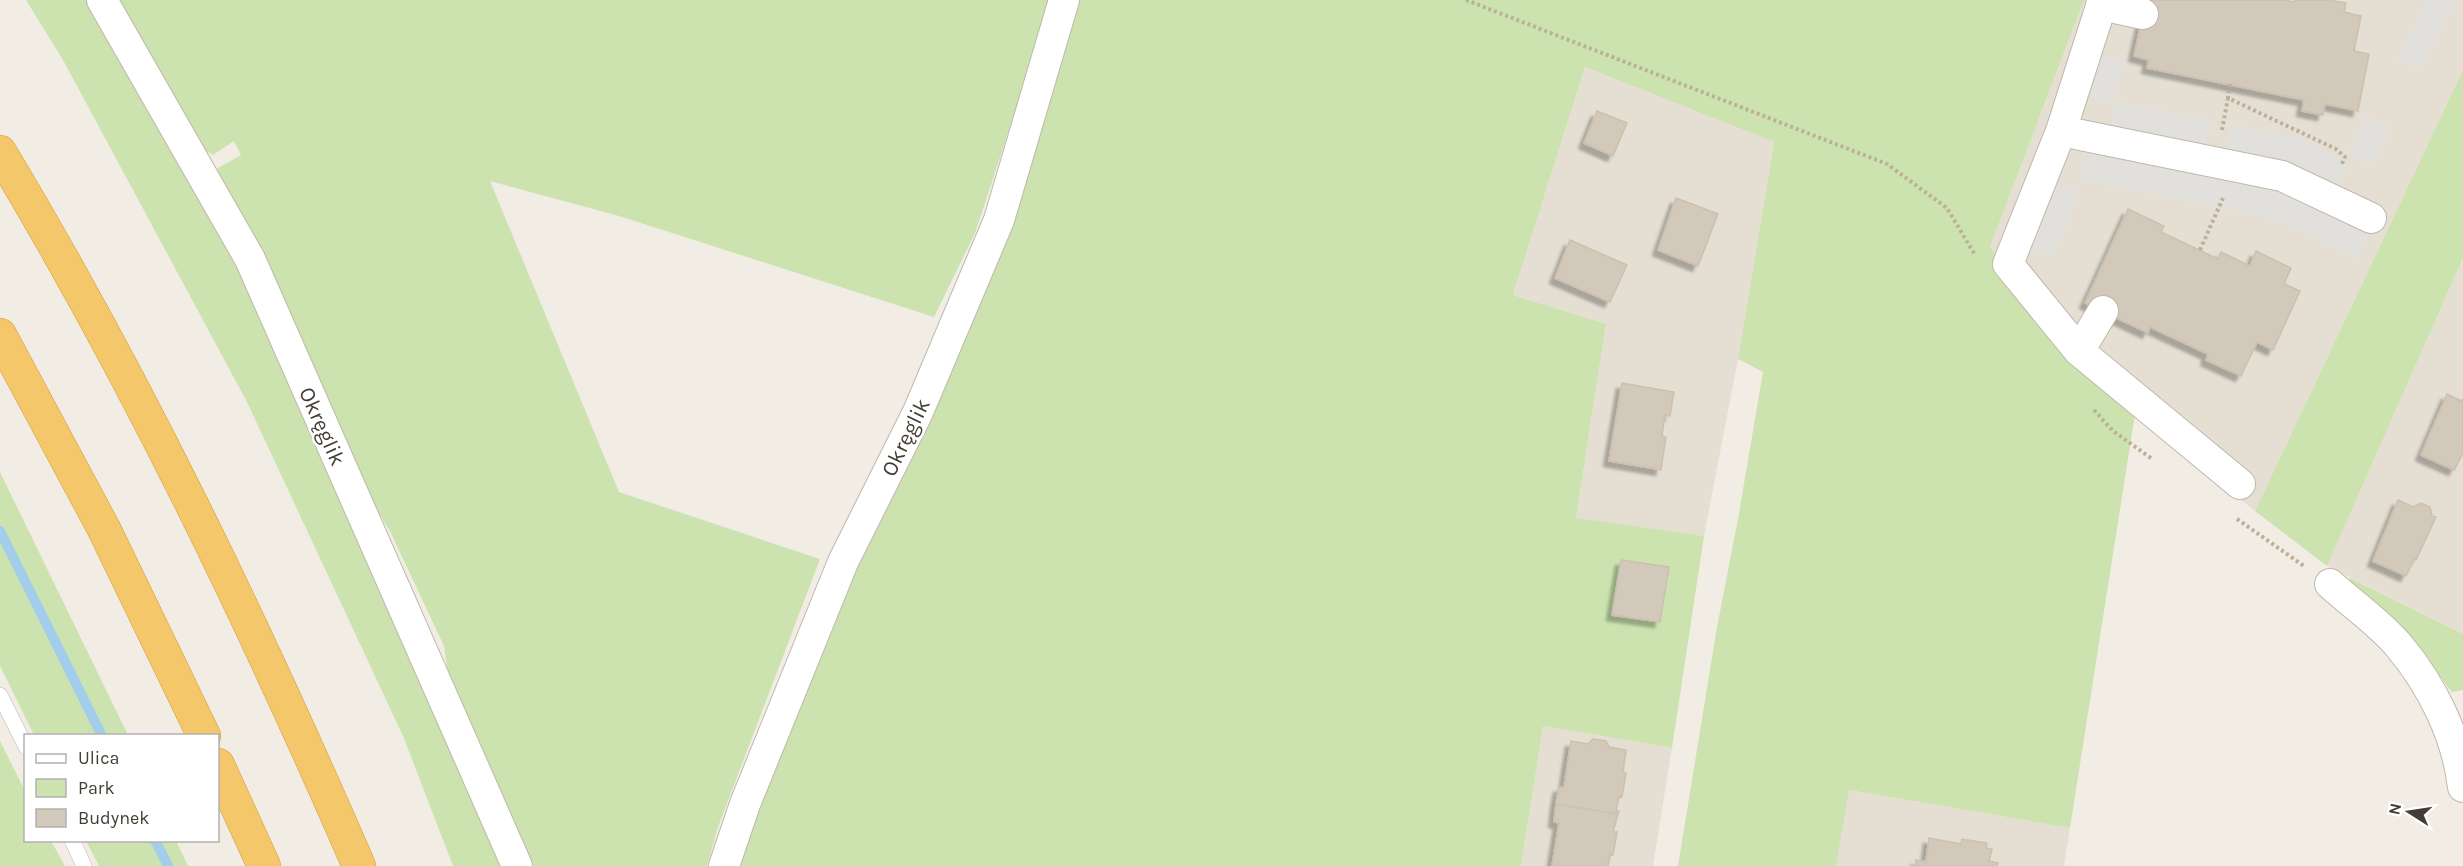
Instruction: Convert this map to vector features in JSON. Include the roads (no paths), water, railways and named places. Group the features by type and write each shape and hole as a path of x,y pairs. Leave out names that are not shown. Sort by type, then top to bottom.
{"highway":[{"path":"0,152 74,281 183,484 292,712 359,866"},
{"path":"0,335 104,529 204,734"},
{"path":"219,767 264,866"}],"street":[{"name":"Okręglik","path":"102,0 250,259 517,866"},
{"name":"Okręglik","path":"724,866 745,804 843,562 918,412 999,220 1064,0"},
{"path":"2143,14 2102,2 2061,131 2008,264 2079,351 2240,484"},
{"path":"2061,131 2282,176 2371,218"},
{"path":"2079,351 2103,311"},
{"path":"2330,584 2398,645 2435,699 2460,762 2463,787"}],"lane":[{"path":"0,695 24,743"},
{"path":"73,842 84,866"}],"waterway":[{"path":"0,531 101,734"},
{"path":"156,842 168,866"}]}
